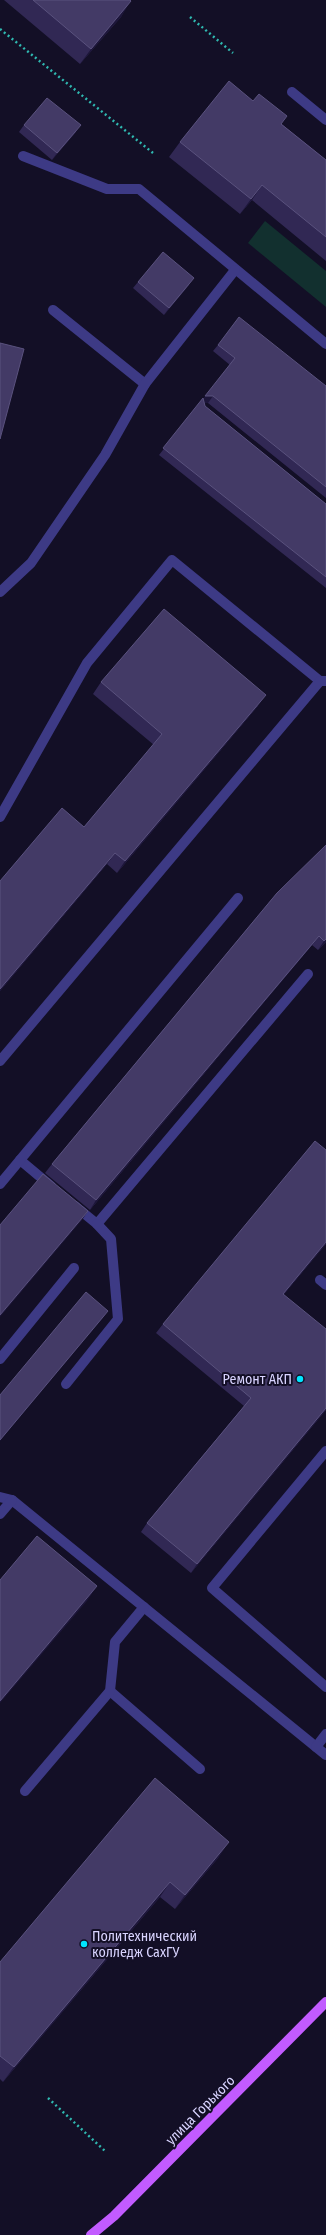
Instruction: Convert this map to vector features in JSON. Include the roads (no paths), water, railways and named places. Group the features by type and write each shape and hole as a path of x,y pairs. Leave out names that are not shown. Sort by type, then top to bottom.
{"main road":[{"name":"улица Горького","path":"91,2235 114,2216 326,2002"}],"lane":[{"path":"292,92 326,120"},
{"path":"23,156 107,189 139,189 326,344"},
{"path":"0,592 35,556 105,455 145,384 236,270"},
{"path":"53,310 145,384"},
{"path":"0,817 87,663 172,560 323,681 0,1061"},
{"path":"0,1184 238,898"},
{"path":"97,1224 308,974"},
{"path":"20,1160 97,1224 111,1239 118,1319 66,1384"},
{"path":"0,1359 74,1268"},
{"path":"326,1451 212,1588 326,1687"},
{"path":"0,1496 12,1500 326,1755"},
{"path":"0,1514 12,1500"},
{"path":"25,1791 110,1690 116,1642 144,1608"},
{"path":"110,1690 200,1769"},
{"path":"316,1747 326,1734"}],"place":[{"name":"Ремонт АКП","path":"300,1379"},
{"name":"Политехнический колледж СахГУ","path":"84,1944"}]}
